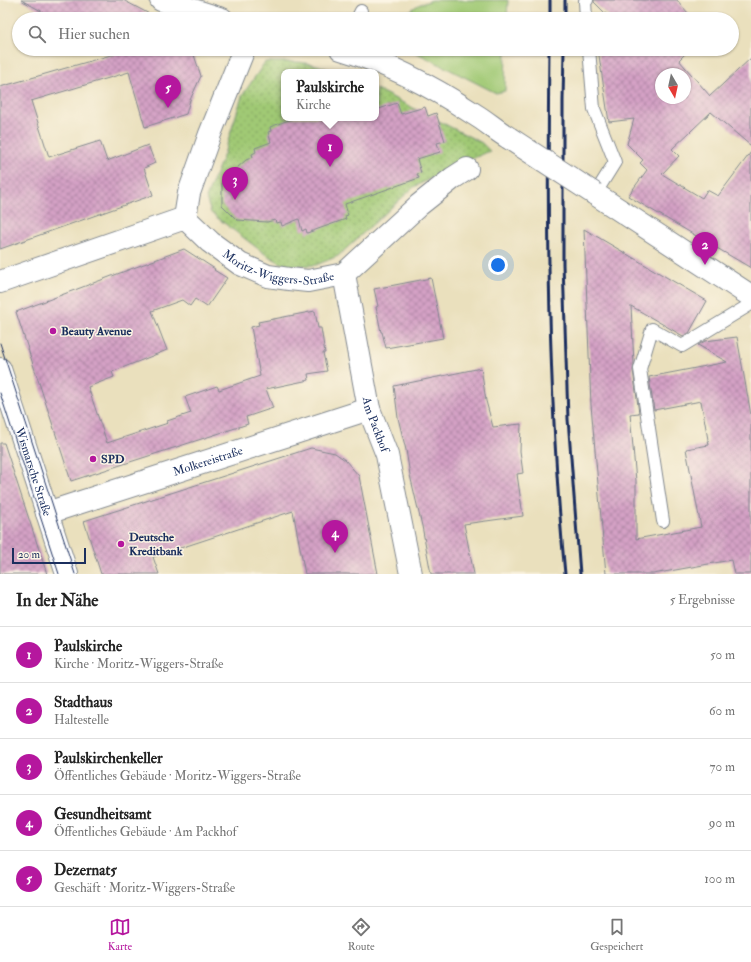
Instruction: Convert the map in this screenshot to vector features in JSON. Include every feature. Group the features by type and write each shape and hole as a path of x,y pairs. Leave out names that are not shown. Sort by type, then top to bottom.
{"street":[{"path":"161,0 200,12"},
{"path":"0,282 185,218 192,186 210,134 241,56"},
{"path":"362,56 374,60 430,87 476,115 751,296"},
{"name":"Moritz-Wiggers-Straße","path":"185,218 210,242 240,264 268,276 308,281 344,274 419,206 453,178 467,170"},
{"name":"Am Packhof","path":"344,274 369,408 387,455 411,574"},
{"name":"Wismarsche Straße","path":"0,369 67,574"},
{"name":"Molkereistraße","path":"47,513 369,408"}],"lane":[{"path":"586,12 585,2 587,0"},
{"path":"590,56 594,109 615,162 596,194"},
{"path":"663,521 640,370 652,329 682,346 751,304"}],"green space":[{"path":"432,0 508,0 507,12 408,12 418,5"},
{"path":"423,56 506,56 505,91 496,93"},
{"path":"265,62 299,62 317,65 328,69 281,69 281,121 379,121 379,91 482,143 490,151 453,167 414,187 338,256 316,265 286,266 265,254 211,213 206,198 224,154 242,96"}],"building":[{"path":"21,0 123,0 146,12 43,12"},
{"path":"594,0 677,0 687,12 604,12 594,2"},
{"path":"108,56 194,56 201,76 190,100 186,114 145,127 129,72 31,101 49,157 100,141 107,161 148,145 155,163 144,168 153,195 0,249 0,87"},
{"path":"599,56 683,56 679,60 686,68 655,68 655,104 691,104 691,74 710,96 751,58 751,146 711,112 672,149 679,156 662,174 702,198 707,190 718,196 751,152 751,268 628,196 647,170 640,163 643,160 627,144 634,119 609,122"},
{"path":"397,103 401,114 425,107 428,116 436,113 445,141 437,143 440,152 417,159 421,173 417,174 419,178 345,204 348,215 345,216 346,219 307,233 306,229 302,231 299,219 282,226 281,222 276,223 275,220 267,222 237,220 222,205 222,181 246,160 253,157 252,154 256,152 255,148 271,142 268,132 271,131 270,127 286,121 379,121 379,109"},
{"path":"584,229 707,301 689,333 683,336 631,306 633,370 639,413 630,414 636,481 636,539 701,527 686,449 709,445 701,401 654,410 649,377 727,362 698,345 705,341 737,337 751,415 751,574 734,574 731,560 653,574 606,574 591,405"},
{"path":"184,249 227,278 207,307 195,299 190,306 182,300 152,311 167,350 112,372 114,377 88,387 107,443 168,423 167,421 191,413 185,397 217,386 219,390 260,376 251,327 259,325 258,322 315,311 318,328 321,328 325,353 323,353 327,371 308,374 309,380 266,389 273,408 246,417 248,424 71,481 16,312"},
{"path":"431,278 443,338 386,348 381,332 376,307 378,306 374,289"},
{"path":"481,368 486,401 493,427 521,424 520,451 523,473 517,474 523,516 464,524 474,574 431,574 406,450 398,418 394,386"},
{"path":"0,443 4,443 47,574 0,574"},
{"path":"311,448 335,453 345,460 359,476 378,574 305,574 293,511 153,557 159,574 101,574 84,521"}],"tram line":[{"path":"0,343 75,574"},
{"path":"0,393 59,574"}],"railway":[{"path":"550,0 550,12"},
{"path":"565,0 565,12"},
{"path":"549,56 548,180 552,377 559,509 565,574"},
{"path":"564,56 563,264 568,419 580,574"}],"place":[{"name":"Dezernat5","path":"168,108"},
{"name":"Paulskirche","path":"330,167"},
{"name":"Paulskirchenkeller","path":"235,200"},
{"name":"Stadthaus","path":"705,265"},
{"name":"Beauty Avenue","path":"53,331"},
{"name":"SPD","path":"93,459"},
{"name":"Deutsche Kreditbank","path":"121,544"},
{"name":"Gesundheitsamt","path":"335,553"}]}
